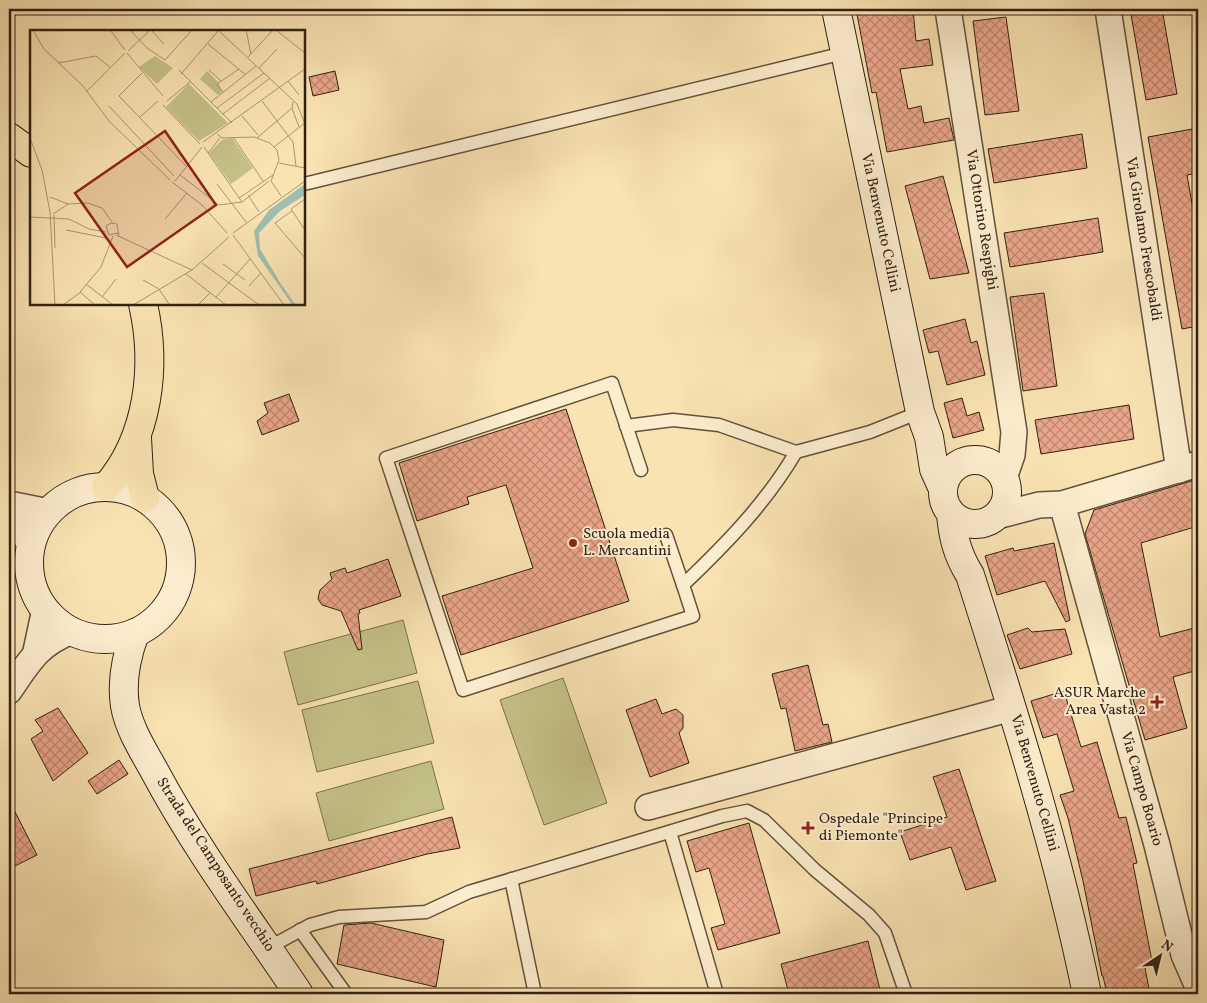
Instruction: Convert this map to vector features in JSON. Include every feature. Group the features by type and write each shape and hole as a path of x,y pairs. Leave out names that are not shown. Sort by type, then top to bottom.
{"main road":[{"path":"9,137 30,152"},
{"path":"106,487 126,461 136,438 149,374 148,325 143,305"},
{"path":"136,438 138,474 145,498"}],"street":[{"name":"Via Benvenuto Cellini","path":"836,9 934,469 947,501 953,538 959,556 970,575 1012,708 1072,918 1087,994"},
{"name":"Via Ottorino Respighi","path":"948,9 1014,432 1012,455 1002,478"},
{"name":"Via Girolamo Frescobaldi","path":"1108,9 1189,467"},
{"path":"924,424 956,466"},
{"path":"1051,505 1002,478 975,459 956,466 945,480 947,501 960,520 970,524 1051,505 1189,467"},
{"path":"989,520 1003,509 1002,478"},
{"path":"106,487 126,490 145,498 161,511 173,528 180,548 181,568 177,589 167,607 153,622 135,633 103,639 72,631 53,618 45,609 31,580 31,547 35,534 49,512 66,498 79,492 106,487"},
{"path":"9,504 49,512"},
{"name":"Via Campo Boario","path":"1051,505 1157,845 1184,955 1198,987"},
{"path":"9,514 22,530 31,547"},
{"name":"Via Benvenuto Cellini","path":"970,575 989,520"},
{"path":"36,651 45,609"},
{"path":"9,691 36,651 55,638 72,631"},
{"name":"Strada del Camposanto vecchio","path":"135,633 127,653 123,676 125,707 145,754 173,806 299,994"},
{"name":"Strada del Camposanto vecchio","path":"103,639 123,676"},
{"path":"648,806 1012,708"}],"lane":[{"path":"305,184 844,53"},
{"path":"640,470 612,383 386,458 463,690 693,616 666,535"},
{"path":"626,426 673,420 719,424 796,452 870,432 924,424"},
{"path":"683,585 727,543 778,481 796,452"},
{"path":"268,948 300,930 338,916 426,912 469,892 747,811 764,820 815,870 869,915 885,933 906,994"},
{"path":"670,832 717,994"},
{"path":"511,879 536,994"},
{"path":"300,930 346,994"}],"shaded area":[{"path":"403,620 417,673 298,705 284,652"},
{"path":"563,678 607,803 544,825 500,700"},
{"path":"418,681 434,743 317,772 302,710"},
{"path":"431,761 444,809 329,841 316,793"}],"building":[{"path":"856,9 913,9 916,41 929,39 933,65 900,69 908,109 921,106 924,123 949,118 954,140 887,152 876,92 872,93"},
{"path":"1130,9 1162,9 1177,94 1146,100"},
{"path":"1006,17 1019,111 985,115 973,21"},
{"path":"335,71 339,90 313,96 309,77"},
{"path":"1198,128 1198,173 1187,175 1198,238 1198,326 1182,329 1148,137"},
{"path":"1082,134 1087,168 994,183 988,149"},
{"path":"943,176 969,273 930,279 905,186"},
{"path":"1098,218 1103,252 1010,267 1004,233"},
{"path":"1044,293 1057,386 1023,391 1010,297"},
{"path":"965,319 971,343 977,341 985,375 947,385 938,351 929,353 923,330"},
{"path":"289,394 299,421 262,435 257,421 268,413 264,403"},
{"path":"962,398 967,416 979,412 984,430 953,438 944,403"},
{"path":"1129,405 1134,439 1041,454 1035,420"},
{"path":"566,409 629,601 461,655 442,596 533,568 506,485 467,497 469,504 417,521 399,463"},
{"path":"1198,479 1198,526 1141,543 1160,637 1198,627 1198,670 1173,677 1187,728 1145,740 1085,534 1094,510"},
{"path":"1054,543 1070,620 1066,622 1045,581 997,595 985,556 1013,548 1014,551"},
{"path":"388,559 401,596 359,610 362,649 358,650 341,611 322,605 318,599 320,590 332,579 330,573 345,568 347,573"},
{"path":"1028,628 1032,632 1065,629 1072,654 1020,669 1007,635"},
{"path":"808,665 823,725 828,724 832,742 795,751 786,708 781,709 772,674"},
{"path":"1064,691 1081,747 1097,742 1119,818 1126,817 1137,863 1133,864 1153,966 1145,968 1150,994 1107,994 1083,881 1068,818 1060,795 1074,791 1057,734 1043,738 1031,701"},
{"path":"656,699 662,714 676,709 683,715 683,728 679,733 689,763 650,777 626,710"},
{"path":"58,708 88,753 53,781 31,739 43,731 35,720"},
{"path":"119,760 128,774 97,794 88,781"},
{"path":"959,769 996,881 966,890 951,847 910,860 900,832 947,817 933,777"},
{"path":"9,800 37,855 9,869"},
{"path":"452,817 460,848 427,854 317,884 316,881 256,896 249,869"},
{"path":"749,823 780,933 718,950 711,928 725,924 709,868 696,872 687,841"},
{"path":"371,923 444,940 436,987 337,964 344,925"},
{"path":"868,941 881,994 789,994 781,964"}],"place":[{"name":"Scuola media L. Mercantini","path":"573,543"},
{"name":"ASUR Marche Area Vasta 2","path":"1157,702"},
{"name":"Ospedale \"Principe di Piemonte\"","path":"808,828"}]}
